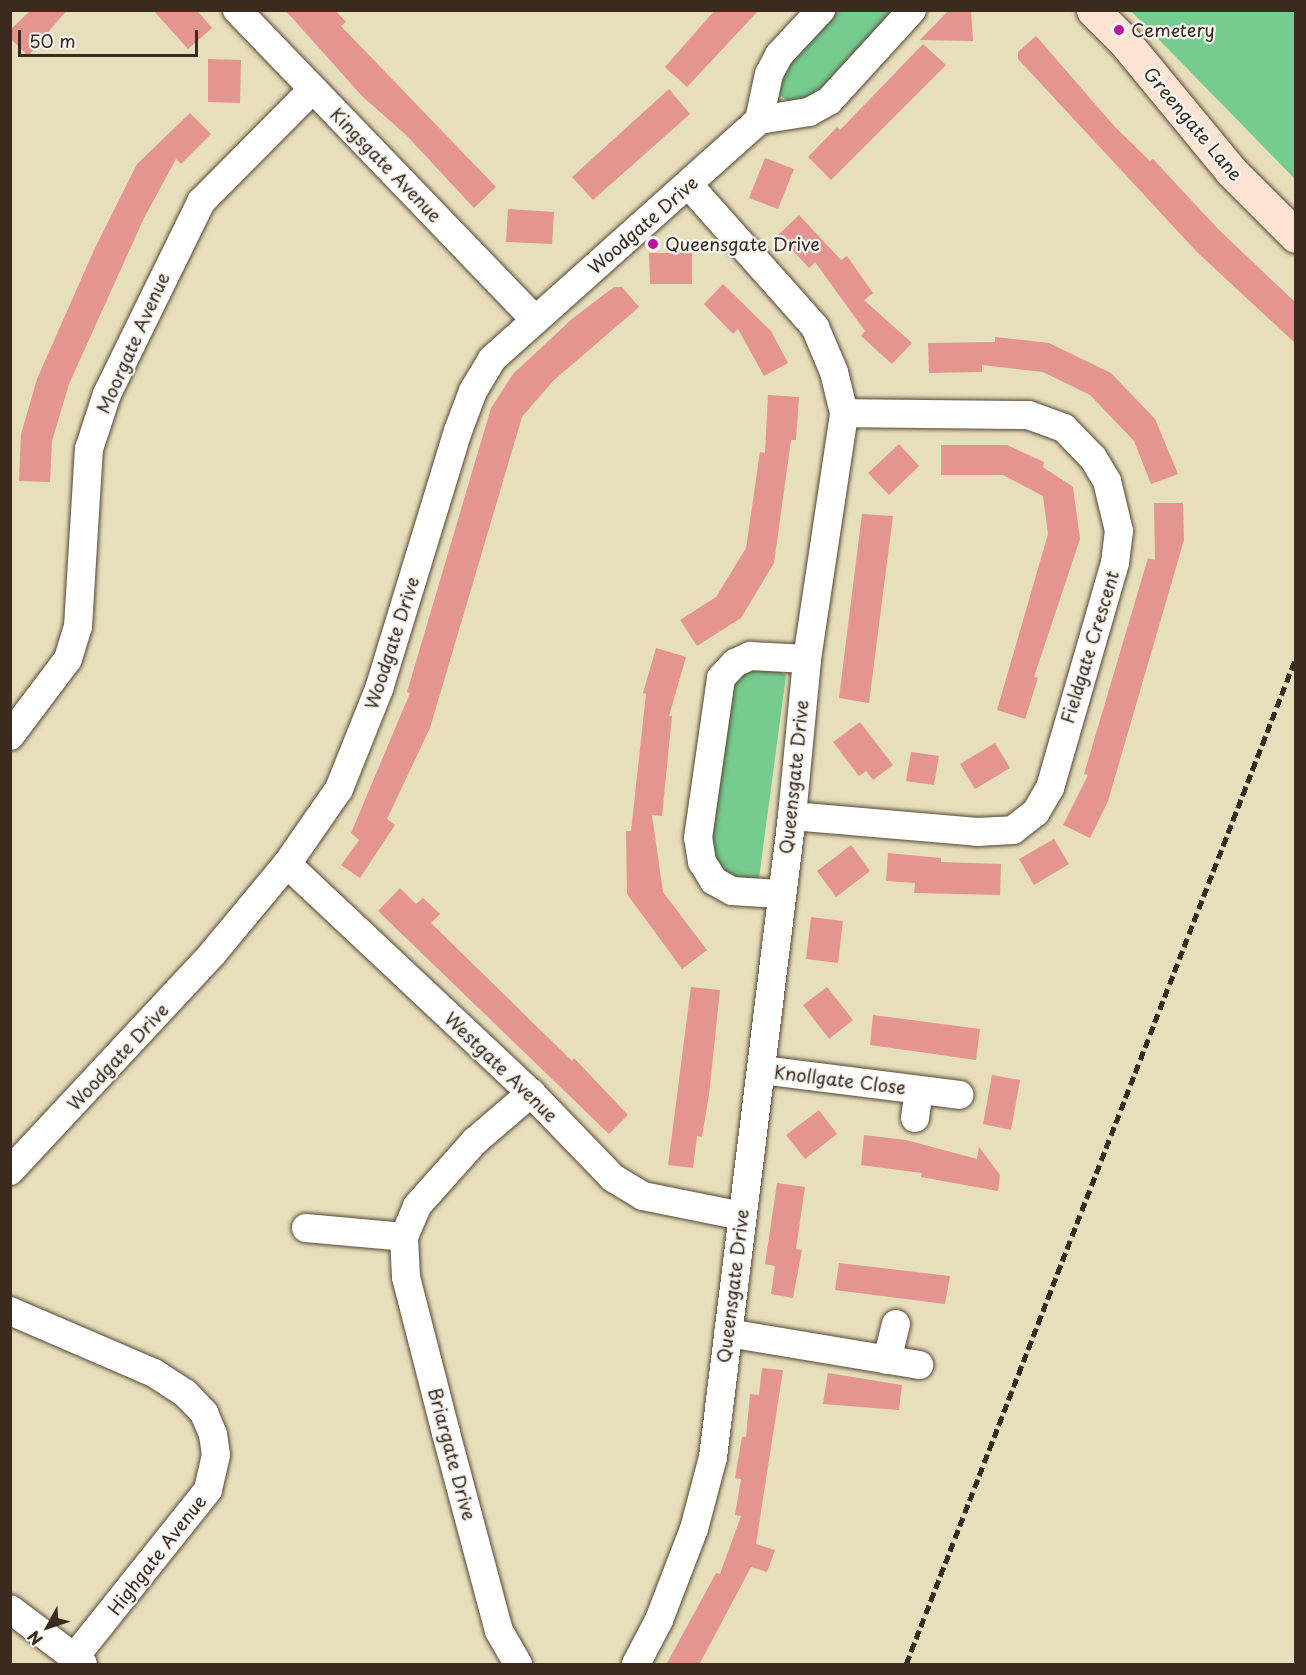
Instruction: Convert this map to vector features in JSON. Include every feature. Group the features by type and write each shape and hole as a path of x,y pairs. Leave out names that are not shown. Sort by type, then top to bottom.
{"street":[{"name":"Kingsgate Avenue","path":"237,10 534,319"},
{"path":"821,10 779,55 769,74 759,120 809,112 830,101 912,10"},
{"name":"Greengate Lane","path":"1093,10 1124,41 1231,171 1296,236"},
{"name":"Moorgate Avenue","path":"10,736 68,659 78,627 89,450 107,394 201,202 313,89"},
{"name":"Woodgate Drive","path":"10,1170 213,953 287,864 339,789 379,689 473,391 492,359 759,120"},
{"name":"Queensgate Drive","path":"636,1665 659,1620 694,1529 712,1457 762,1070 779,894 792,816 807,659 844,413 834,372 814,327 689,185"},
{"name":"Fieldgate Crescent","path":"792,816 977,832 1013,830 1036,812 1050,788 1115,563 1119,531 1107,480 1093,458 1064,428 1028,415 844,413"},
{"path":"779,894 732,891 714,880 702,862 698,838 721,678 735,663 750,656 807,659"},
{"name":"Westgate Avenue","path":"287,864 531,1093 613,1178 643,1196 742,1216"},
{"name":"Knollgate Close","path":"762,1070 959,1095"},
{"name":"Knollgate Close","path":"915,1118 919,1090"},
{"name":"Briargate Drive","path":"518,1665 499,1631 446,1433 406,1277 404,1237 417,1206 475,1142 531,1093"},
{"path":"304,1227 404,1237"},
{"name":"Highgate Avenue","path":"10,1311 154,1373 185,1393 204,1413 213,1434 216,1455 208,1490 79,1661"},
{"path":"887,1360 896,1324"},
{"path":"728,1333 919,1365"},
{"path":"10,1609 79,1661"}],"green space":[{"path":"831,11 903,11 822,97 795,107 775,91 787,58"},
{"path":"1131,11 1295,11 1295,179"},
{"path":"744,666 777,667 786,676 759,878 743,884 717,872 710,835 728,693"}],"building":[{"path":"31,10 67,10 28,56 10,38 10,30"},
{"path":"153,10 197,10 212,28 188,49"},
{"path":"285,10 335,10 346,22 341,26 496,187 474,208 407,136 362,96"},
{"path":"715,10 759,10 687,87 665,67"},
{"path":"949,10 971,10 973,41 920,40"},
{"path":"1036,36 1115,127 1150,161 1153,159 1218,229 1296,303 1296,344 1197,252 1018,59 1018,52"},
{"path":"923,44 946,65 831,180 808,157 837,127 840,130"},
{"path":"208,59 241,60 240,103 208,102"},
{"path":"669,89 690,114 593,200 572,177"},
{"path":"190,113 211,134 181,164 176,159 144,218 69,384 52,441 50,482 19,481 21,434 37,379 94,250 137,164"},
{"path":"765,158 794,169 778,209 749,198"},
{"path":"508,209 554,212 552,244 506,242"},
{"path":"799,215 841,260 847,256 873,293 864,300 912,343 892,364 861,336 865,331 815,262 809,268 778,235"},
{"path":"649,253 692,253 692,284 650,284"},
{"path":"723,284 771,331 788,363 764,376 738,329 733,334 704,304"},
{"path":"614,287 622,287 639,307 553,381 522,417 430,728 387,819 395,825 360,878 341,865 359,840 351,833 410,693 407,692 491,408 513,374 573,318"},
{"path":"995,337 1049,343 1111,373 1155,419 1178,474 1151,484 1134,441 1090,395 1043,372 982,365 982,372 929,373 928,343 995,342"},
{"path":"768,395 799,397 796,440 791,440 774,563 741,618 697,646 680,620 716,597 746,548 760,452 765,453"},
{"path":"899,444 919,466 889,495 868,473"},
{"path":"941,445 1007,445 1044,462 1043,467 1073,487 1080,539 1034,677 1038,678 1025,719 997,710 1048,534 1043,496 1003,475 941,475"},
{"path":"1154,503 1183,503 1184,540 1108,801 1090,838 1063,825 1088,775 1084,774 1148,558 1155,560"},
{"path":"862,514 893,516 869,703 839,698"},
{"path":"656,648 686,657 669,716 672,716 662,816 652,815 663,892 707,950 682,969 627,894 626,831 631,831 646,694 643,693"},
{"path":"860,722 893,765 873,780 866,771 859,776 833,742"},
{"path":"995,743 1010,768 975,789 960,764"},
{"path":"911,752 939,756 934,785 906,781"},
{"path":"1054,839 1069,864 1034,885 1019,859"},
{"path":"851,845 870,871 836,897 817,871"},
{"path":"888,853 941,858 941,862 1001,864 1000,895 914,893 915,883 886,881"},
{"path":"400,888 416,904 423,898 440,914 431,923 572,1061 574,1058 628,1115 609,1134 378,911"},
{"path":"811,917 843,921 838,963 806,959"},
{"path":"691,987 720,990 709,1095 702,1137 697,1136 693,1168 668,1165"},
{"path":"827,987 853,1020 829,1039 803,1005"},
{"path":"873,1015 980,1029 976,1060 870,1045"},
{"path":"992,1075 1020,1080 1011,1130 983,1124"},
{"path":"819,1110 837,1134 805,1159 786,1135"},
{"path":"864,1135 906,1140 977,1159 979,1147 1000,1175 998,1191 921,1177 922,1173 861,1165"},
{"path":"777,1183 805,1187 796,1249 802,1250 793,1298 771,1294 775,1266 765,1264"},
{"path":"839,1263 950,1276 945,1304 835,1290"},
{"path":"762,1368 783,1370 756,1544 775,1550 767,1572 751,1567 699,1665 666,1665 716,1573 720,1574 741,1516 735,1515 741,1479 735,1478 742,1437 746,1437 750,1394 759,1395"},
{"path":"828,1373 902,1385 899,1410 823,1404"}],"railway":[{"path":"906,1664 1296,657"}],"place":[{"name":"Cemetery","path":"1119,30"},
{"name":"Queensgate Drive","path":"653,244"}]}
